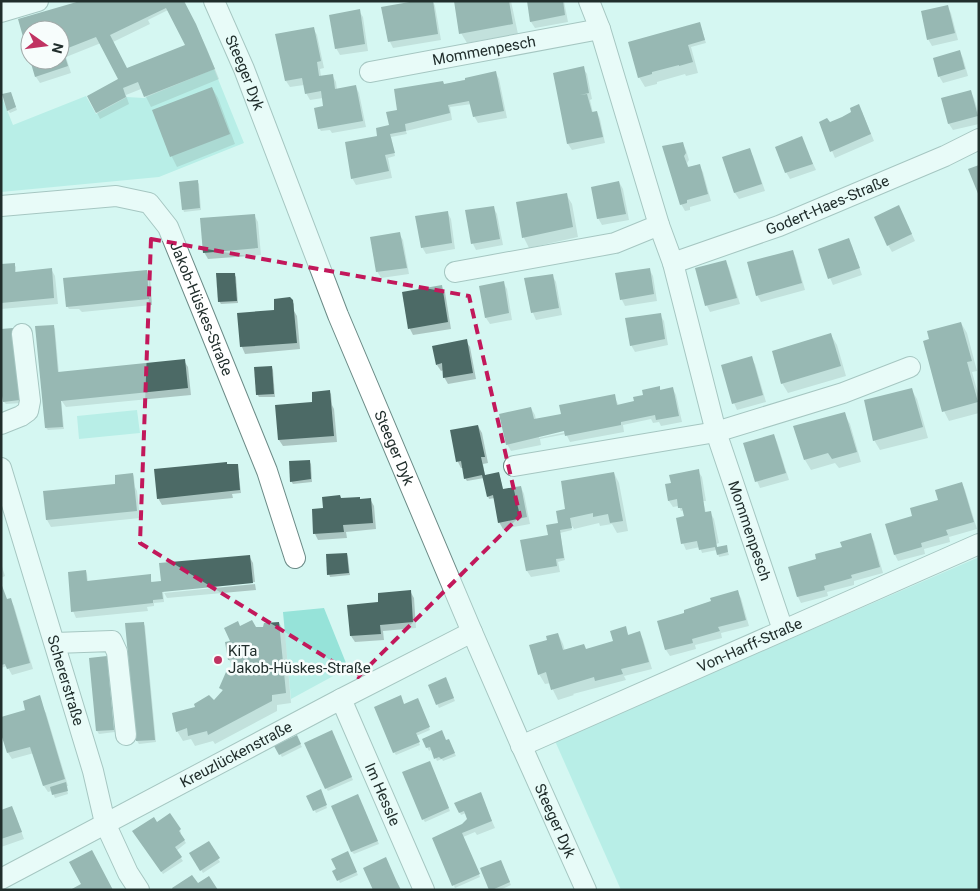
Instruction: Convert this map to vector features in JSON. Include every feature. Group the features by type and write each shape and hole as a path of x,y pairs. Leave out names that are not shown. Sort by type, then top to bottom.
{"street":[{"path":"1,12 38,1"},
{"name":"Steeger Dyk","path":"214,1 244,69 338,315 521,746 586,890"},
{"name":"Mommenpesch","path":"590,1 659,225 673,263 716,432 783,630"},
{"name":"Mommenpesch","path":"370,72 600,29"},
{"name":"Godert-Haes-Straße","path":"673,263 779,226 945,156 979,139"},
{"name":"Jakob-Hüskes-Straße","path":"1,206 116,196 149,203 168,227 267,471 295,558"},
{"path":"455,272 615,244 659,225"},
{"path":"1,424 28,411 30,401 22,334"},
{"path":"514,466 716,432 843,394 910,367"},
{"name":"Schererstraße","path":"1,468 93,770 105,823 128,873 139,890"},
{"name":"Von-Harff-Straße","path":"521,746 979,544"},
{"name":"Kreuzlückenstraße","path":"1,879 341,699 472,632"},
{"path":"55,643 112,641 117,652 126,735"},
{"name":"Im Hessle","path":"341,699 424,890"}],"highlighted area":[{"path":"151,239 469,296 520,516 358,677 140,543"}],"shaded area":[{"path":"214,69 244,143 159,177 1,192 1,95 13,125 86,96 96,114 127,97 144,98"},
{"path":"137,410 140,433 79,439 77,416"},
{"path":"979,557 979,890 621,890 555,741"},
{"path":"324,608 348,668 291,699 283,612"}],"building":[{"path":"80,1 184,1 215,69 144,97 138,82 123,88 126,97 96,113 87,96 118,79 96,37 70,47 70,20 20,20 20,26 18,19","holes":["166,8 185,45 127,68 110,35"]},
{"path":"415,1 433,1 438,34 388,42 381,7"},
{"path":"454,1 509,1 513,24 459,34"},
{"path":"527,1 563,1 565,15 530,22"},
{"path":"948,5 955,33 927,40 921,11"},
{"path":"360,9 365,44 335,49 329,15"},
{"path":"700,22 705,40 688,45 693,62 652,72 652,74 638,78 628,42"},
{"path":"314,27 321,61 317,62 319,76 333,74 335,89 356,85 363,121 318,129 314,108 323,106 321,91 305,94 302,78 285,81 275,34"},
{"path":"960,50 965,69 938,77 933,58"},
{"path":"584,66 589,93 580,95 587,94 592,112 597,111 603,137 567,144 553,73"},
{"path":"33,70 56,70 35,77"},
{"path":"496,71 504,111 473,117 469,101 448,105 450,113 405,124 406,131 390,134 395,153 385,155 389,171 351,179 345,142 377,136 376,128 389,125 386,112 397,110 394,89 443,81 444,84"},
{"path":"212,87 230,134 170,157 152,110"},
{"path":"971,90 978,116 948,124 941,98"},
{"path":"11,92 16,107 7,111 2,94"},
{"path":"859,104 871,134 830,152 819,122 827,118 830,122 842,117 851,112 850,108"},
{"path":"802,136 813,164 785,173 775,147"},
{"path":"683,142 686,153 684,156 688,167 700,164 708,194 687,200 687,203 680,205 662,146"},
{"path":"750,148 762,184 734,193 722,157"},
{"path":"979,165 979,196 968,169"},
{"path":"198,180 200,208 182,210 179,182"},
{"path":"619,181 626,214 597,219 591,187"},
{"path":"567,193 573,227 522,238 516,202"},
{"path":"899,205 912,234 887,246 874,217"},
{"path":"494,206 500,239 471,244 465,210"},
{"path":"448,211 452,243 421,248 415,216"},
{"path":"255,214 258,248 203,253 200,218"},
{"path":"400,232 407,268 376,272 370,237"},
{"path":"849,238 860,268 828,279 818,249"},
{"path":"793,250 802,283 756,296 747,262"},
{"path":"726,260 737,298 705,306 695,268"},
{"path":"15,263 15,272 52,268 54,298 1,303 1,264"},
{"path":"650,268 654,294 620,300 615,273"},
{"path":"147,270 149,299 66,307 63,278"},
{"path":"216,273 235,273 237,301 218,302"},
{"path":"553,274 559,308 531,313 524,278"},
{"path":"504,281 509,313 485,318 479,286"},
{"path":"442,285 448,322 408,329 402,292"},
{"path":"290,297 293,300 297,343 240,347 237,313 274,310 274,299"},
{"path":"661,313 665,339 630,346 625,318"},
{"path":"961,322 972,361 967,362 978,402 942,412 923,341 929,339 927,331"},
{"path":"54,325 58,372 185,359 188,388 61,401 63,427 45,428 35,326"},
{"path":"13,328 20,400 3,402 1,390 1,329"},
{"path":"831,333 841,366 781,384 772,351"},
{"path":"467,339 473,373 443,378 442,363 436,365 432,346"},
{"path":"752,356 763,395 732,404 721,365"},
{"path":"272,366 274,394 256,395 254,367"},
{"path":"660,386 660,390 673,387 679,416 656,420 655,415 621,422 621,425 565,436 564,431 506,445 499,414 531,407 534,419 561,414 559,405 615,394 617,405 634,401 633,397 643,395 642,390"},
{"path":"912,388 923,427 873,441 864,400"},
{"path":"330,390 334,436 278,440 275,405 312,402 312,392"},
{"path":"845,412 857,452 832,459 828,453 804,460 793,426"},
{"path":"478,425 485,457 481,457 485,475 499,472 503,489 521,486 527,517 498,523 493,495 487,497 482,475 464,479 461,461 456,462 450,430"},
{"path":"774,434 786,473 755,482 743,443"},
{"path":"310,460 311,479 290,482 289,461"},
{"path":"227,462 227,464 238,464 240,490 157,499 154,469"},
{"path":"699,469 705,512 711,511 717,547 727,545 728,552 717,555 715,547 699,550 697,541 681,544 676,518 684,516 682,508 678,508 677,499 668,501 665,484 671,483 669,475"},
{"path":"614,472 623,521 610,523 608,514 593,517 593,513 570,518 572,528 560,530 564,558 556,559 557,566 526,571 520,540 548,535 546,525 558,523 556,511 565,509 561,481"},
{"path":"133,473 137,511 46,520 43,491 115,484 115,475"},
{"path":"962,482 974,522 946,530 948,535 921,543 922,547 894,555 885,524 912,516 910,508 938,500 935,490"},
{"path":"340,495 341,498 371,498 373,523 343,525 344,532 313,534 312,509 323,508 322,497"},
{"path":"871,533 880,567 851,575 852,578 824,586 825,590 797,597 788,567 816,559 815,554 842,547 840,542"},
{"path":"347,553 349,573 327,575 326,554"},
{"path":"250,555 253,583 162,592 163,599 153,600 153,603 71,612 68,572 86,570 87,581 151,574 151,582 161,581 159,563"},
{"path":"1,583 7,599 11,598 30,663 7,669 5,664 1,665"},
{"path":"411,590 413,622 380,625 381,634 350,636 347,605 378,602 378,593"},
{"path":"738,590 746,620 718,627 720,631 692,639 693,643 665,650 657,621 684,613 684,610 711,601 710,598"},
{"path":"252,620 256,627 263,627 264,623 279,622 286,693 272,695 272,701 208,735 207,731 188,736 187,728 176,732 172,713 195,707 194,704 209,695 214,700 223,690 219,688 226,672 231,673 233,659 228,660 225,642 230,641 224,628 238,621 240,626"},
{"path":"144,622 155,740 136,741 125,623"},
{"path":"626,626 628,635 640,631 649,662 621,669 623,674 595,681 594,677 551,690 546,672 538,675 529,645 547,640 546,636 558,633 563,650 584,644 586,649 613,641 610,631"},
{"path":"107,656 114,730 96,731 89,658"},
{"path":"446,677 454,698 436,705 428,685"},
{"path":"40,695 65,779 43,786 30,747 7,753 1,734 1,717 25,710 23,701"},
{"path":"401,695 404,704 418,698 430,727 416,733 420,742 393,753 374,707"},
{"path":"332,730 352,777 325,789 304,743"},
{"path":"442,730 446,740 449,739 455,753 441,759 439,757 434,759 430,747 426,748 422,739"},
{"path":"297,735 301,744 279,755 274,746"},
{"path":"430,761 449,808 422,820 402,772"},
{"path":"66,782 68,791 52,795 50,787"},
{"path":"321,789 327,805 313,811 306,796"},
{"path":"481,792 492,821 462,833 480,874 452,886 432,838 462,824 467,819 464,811 459,813 454,803"},
{"path":"358,794 378,841 351,852 331,806"},
{"path":"12,806 22,832 1,839 1,810"},
{"path":"170,813 181,829 179,831 185,840 175,847 182,857 161,872 132,831 154,817 157,822"},
{"path":"209,841 220,858 200,871 189,853"},
{"path":"92,850 113,890 70,890 81,884 69,862"},
{"path":"348,851 357,872 337,881 332,871 336,869 331,859"},
{"path":"386,857 401,890 373,890 363,868"},
{"path":"501,860 510,882 489,890 480,868"},
{"path":"192,875 198,883 209,876 218,890 173,890 172,888"}],"place":[{"name":"KiTa Jakob-Hüskes-Straße","path":"218,660"}]}
